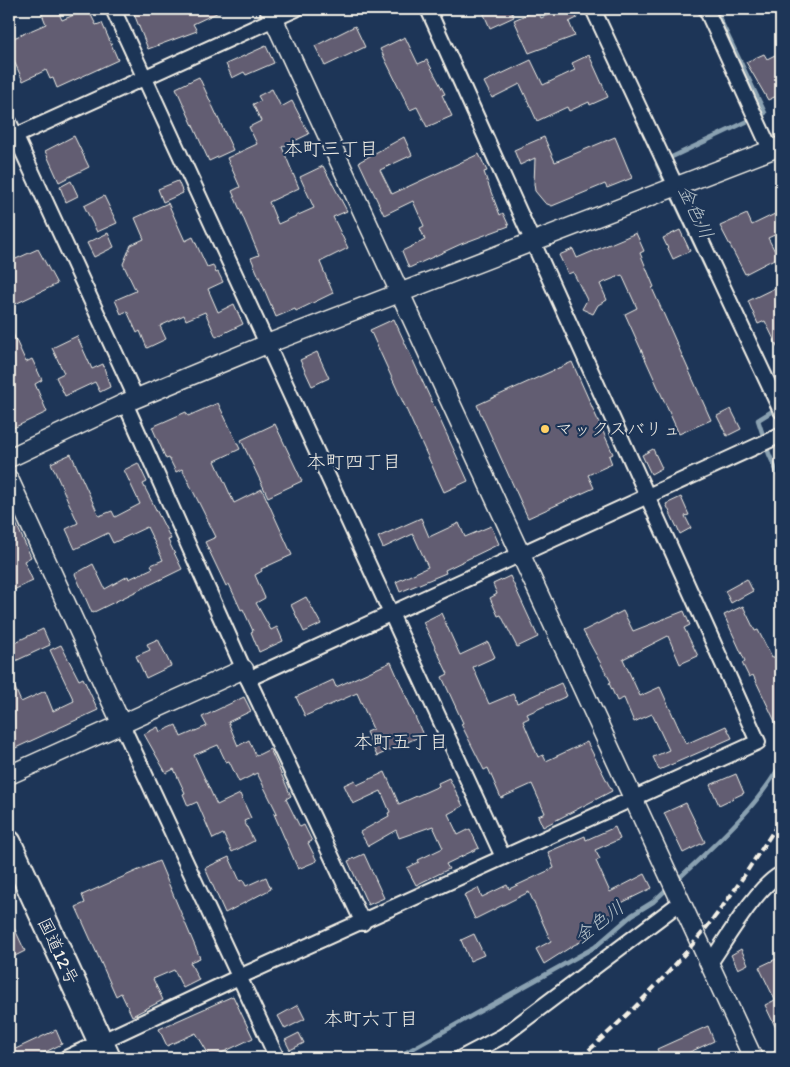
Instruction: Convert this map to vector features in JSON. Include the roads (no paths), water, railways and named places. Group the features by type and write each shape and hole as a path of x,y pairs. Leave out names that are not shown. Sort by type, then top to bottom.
{"highway":[{"name":"国道12号","path":"9,843 104,1050"}],"street":[{"path":"113,9 503,857"},
{"path":"12,137 144,78 272,14 296,9"},
{"path":"66,1058 104,1050 239,977 363,923 503,857 758,742 646,497 428,9"},
{"path":"593,9 781,411"},
{"path":"9,458 130,401 268,344 532,240 776,148 706,9"},
{"path":"272,14 753,1058"},
{"path":"9,122 12,137 130,401 246,674 363,923"},
{"path":"9,775 122,725 390,614 520,553 781,436"},
{"path":"9,479 277,1058"},
{"path":"710,963 747,909 772,878 781,874"},
{"path":"461,1058 503,1036 681,902"}],"waterway":[{"name":"金色川","path":"667,186 657,164 765,113 715,9"},
{"name":"金色川","path":"671,193 710,276"},
{"name":"金色川","path":"772,405 774,410 758,420 769,454 781,481"},
{"name":"金色川","path":"675,882 719,841 746,812 759,797 781,764"},
{"name":"金色川","path":"396,1058 595,947 632,915 653,902 669,887"}],"railway":[{"path":"580,1058 628,1014 693,944 733,892 781,817"}],"place":[{"name":"マックスバリュ","path":"545,429"}],"district":[{"name":"本町三丁目","path":"331,148"},
{"name":"本町四丁目","path":"354,461"},
{"name":"本町五丁目","path":"401,741"},
{"name":"本町六丁目","path":"371,1018"}]}
